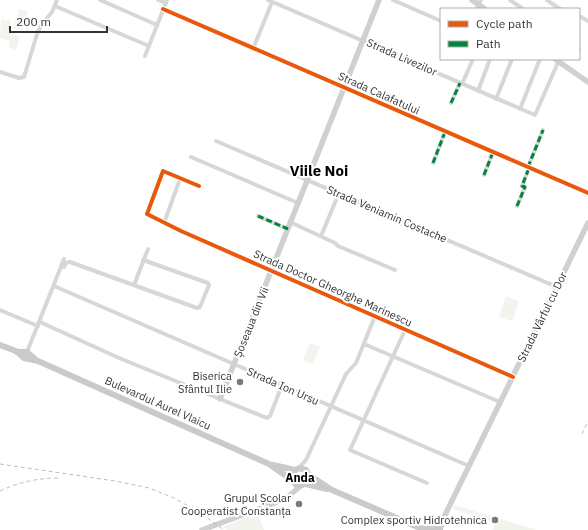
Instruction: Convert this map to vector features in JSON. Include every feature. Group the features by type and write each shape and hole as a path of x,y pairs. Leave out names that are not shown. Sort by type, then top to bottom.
{"main road":[{"name":"Bulevardul Aurel Vlaicu","path":"0,345 26,355 269,464 292,481"},
{"name":"Bulevardul Aurel Vlaicu","path":"269,464 297,469"},
{"path":"332,490 296,485 292,481 292,474 297,469 304,469 308,474 332,490 421,529 434,529"},
{"path":"304,485 308,481 308,474"}],"street":[{"path":"0,72 19,78 24,77 38,31 52,12 57,0"},
{"path":"100,0 157,25"},
{"path":"144,56 166,2 158,0"},
{"name":"Șoseaua din Vii","path":"220,399 379,0"},
{"path":"393,0 440,21"},
{"path":"472,0 478,4"},
{"path":"510,0 521,8"},
{"path":"547,0 559,8"},
{"path":"253,49 270,1"},
{"name":"Strada Livezilor","path":"270,1 535,115 558,60"},
{"path":"55,6 149,46"},
{"name":"Strada Calafatului","path":"163,9 588,194"},
{"path":"452,103 472,60"},
{"path":"478,91 490,60"},
{"path":"496,99 512,60"},
{"path":"520,109 540,60"},
{"path":"558,60 588,82"},
{"path":"517,206 525,187 522,186 542,130"},
{"path":"433,163 445,132"},
{"name":"Strada Veniamin Costache","path":"216,141 557,287"},
{"path":"484,175 493,152"},
{"path":"191,157 298,203"},
{"name":"Strada Doctor Gheorghe Marinescu","path":"180,179 163,171 147,214 164,223 513,377"},
{"path":"164,223 180,179 199,186"},
{"path":"321,236 339,193"},
{"path":"258,216 288,228"},
{"path":"290,222 321,236 338,246 395,270"},
{"name":"Strada Vârful cu Dor","path":"434,529 443,519 588,223"},
{"path":"134,285 148,249"},
{"path":"26,355 64,259"},
{"path":"61,266 64,267 66,262 70,262 197,308 200,307 209,285 208,283 143,260"},
{"name":"Strada Ion Ursu","path":"54,286 469,466"},
{"path":"0,310 38,326"},
{"path":"297,469 306,460 346,374 356,363 375,316"},
{"path":"40,322 119,358 267,418 270,416 282,385"},
{"path":"406,330 350,450 427,483"},
{"path":"364,344 500,402"},
{"path":"306,460 308,474"},
{"path":"290,495 292,481"},
{"path":"202,530 285,499 304,485"}],"shaded area":[{"path":"19,9 28,12 22,31 13,28"},
{"path":"1,19 11,21 8,33 12,34 10,41 0,38"},
{"path":"13,34 20,37 16,50 9,47"},
{"path":"506,296 519,301 512,321 499,317"},
{"path":"310,343 320,347 313,364 303,360"},
{"name":"Complex sportiv Hidrotehnica","path":"454,505 537,530 493,530 495,523 453,509"},
{"path":"257,513 264,530 227,530 223,527"}],"railway":[{"path":"582,434 588,421"},
{"path":"0,464 115,481 149,488 174,498 202,514 224,530"},
{"path":"0,491 29,481 59,478"}],"marked path":[{"path":"451,103 460,83"},
{"path":"528,167 543,130"},
{"path":"433,163 445,132"},
{"path":"484,175 493,152"},
{"path":"517,206 525,187 522,186 529,168"},
{"path":"258,216 288,229"}],"cycle path":[{"path":"163,9 588,193"},
{"path":"199,186 163,171 147,214 181,231 513,377"}],"place":[{"name":"Biserica Sfântul Ilie","path":"240,382"},
{"name":"Grupul Școlar Cooperatist Constanța","path":"299,504"},
{"name":"Complex sportiv Hidrotehnica","path":"495,520"}],"district":[{"name":"Viile Noi","path":"319,170"},
{"name":"Anda","path":"300,477"}]}
